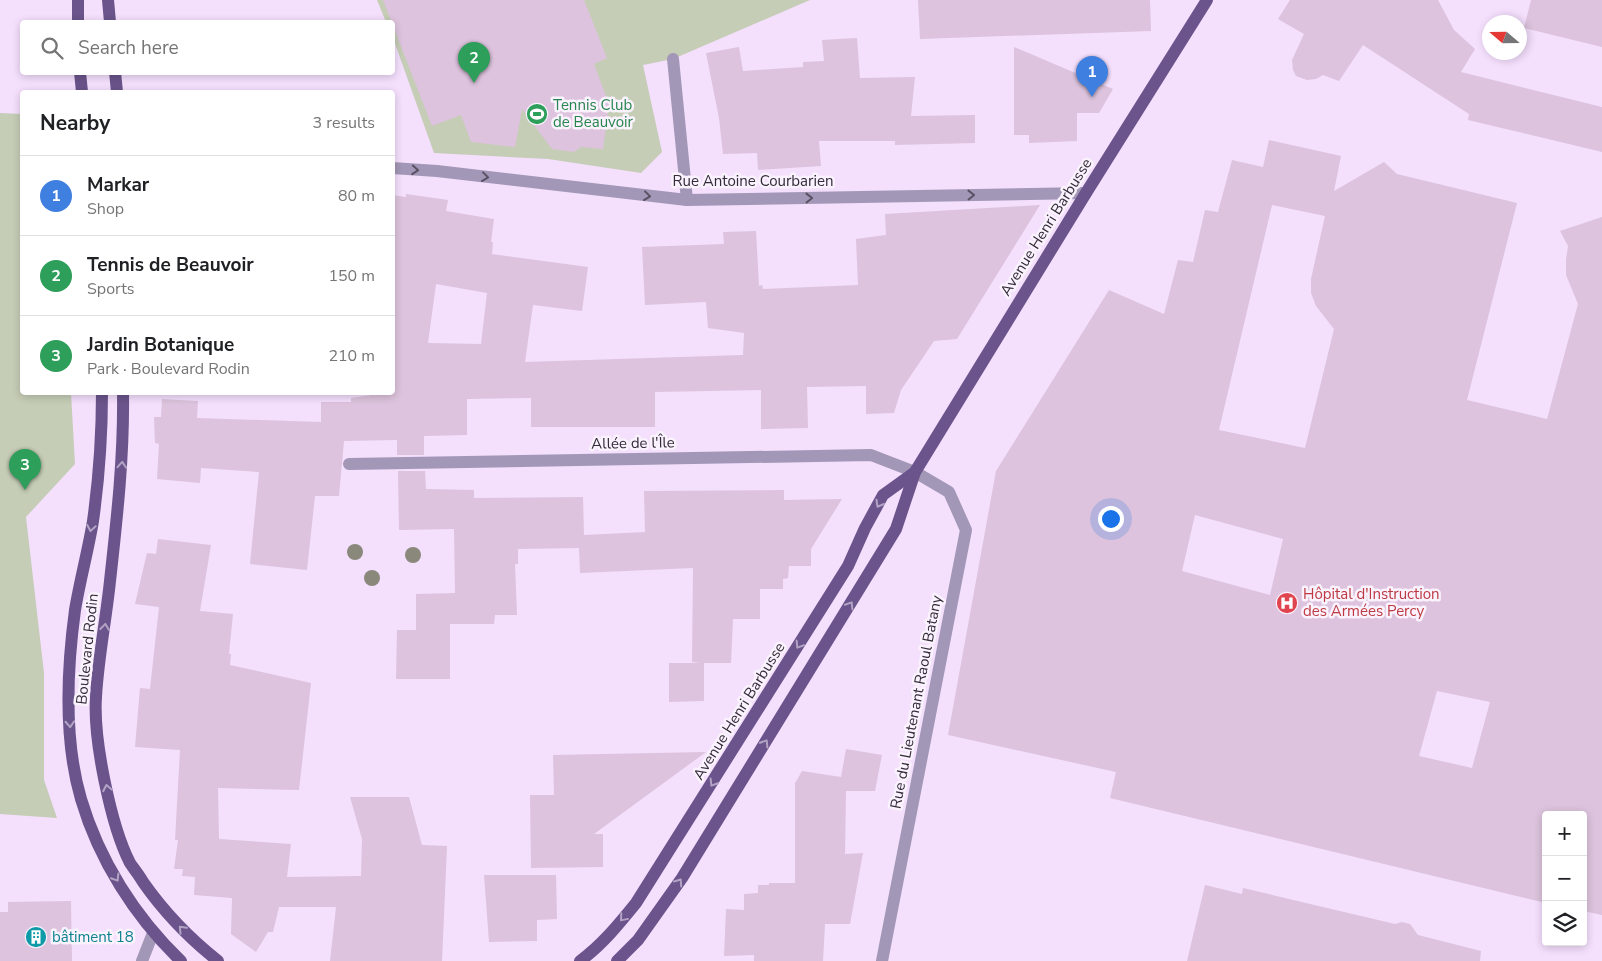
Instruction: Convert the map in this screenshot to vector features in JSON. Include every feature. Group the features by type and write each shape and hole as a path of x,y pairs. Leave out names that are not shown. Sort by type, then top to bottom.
{"main road":[{"path":"78,0 78,20"},
{"path":"108,0 110,20"},
{"name":"Avenue Henri Barbusse","path":"617,961 638,940 682,878 864,582 896,529 914,472 1207,0"},
{"path":"80,75 82,90"},
{"path":"115,75 117,90"},
{"name":"Boulevard Rodin","path":"102,395 97,490 73,633 69,690 72,744 81,797 107,864 153,933 181,961"},
{"name":"Boulevard Rodin","path":"123,395 124,440 96,699 98,741 111,807 130,863 169,915 188,936 218,961"},
{"name":"Avenue Henri Barbusse","path":"580,961 592,952 636,903 848,566 865,528 883,495 914,472"}],"street":[{"path":"674,59 687,200"},
{"name":"Rue Antoine Courbarien","path":"395,168 437,171 687,200 1086,193"},
{"name":"Allée de l'Île","path":"349,464 871,455 914,472"},
{"name":"Rue du Lieutenant Raoul Batany","path":"882,961 966,530 949,492 914,472"},
{"path":"142,961 153,933"}],"green space":[{"name":"Tennis Club de Beauvoir","path":"377,0 810,0 673,59 643,65 662,152 641,173 548,159 434,153 395,44 395,20 385,20"},
{"path":"0,113 20,114 20,395 71,395 75,464 26,517 44,673 44,780 57,818 0,814"}],"building":[{"path":"383,0 584,0 607,58 594,64 609,104 603,149 581,147 574,152 552,149 522,109 515,147 471,142 461,115 432,126 395,31 395,20 391,20"},
{"path":"918,0 1150,0 1151,31 920,39"},
{"path":"1290,0 1438,0 1454,30 1475,49 1461,72 1602,107 1602,152 1468,120 1469,114 1363,45 1339,81 1323,75 1316,79 1307,80 1296,76 1292,60 1304,34 1278,19"},
{"path":"1531,0 1602,0 1602,47 1527,29 1527,16"},
{"path":"857,38 860,78 915,77 911,116 975,115 975,143 895,145 895,141 819,141 821,166 758,170 757,153 723,154 719,118 706,53 739,47 743,71 803,67 803,62 824,61 822,40"},
{"path":"1014,47 1113,89 1099,113 1077,113 1077,141 1029,143 1029,135 1014,135"},
{"name":"Hôpital d'Instruction des Armées Percy","path":"1269,140 1341,156 1334,191 1384,162 1397,174 1517,203 1467,400 1547,419 1578,304 1566,275 1568,246 1560,231 1602,217 1602,915 1587,912 1587,811 1542,811 1542,902 1110,798 1116,772 948,735 996,471 1109,290 1164,314 1178,260 1193,262 1205,210 1218,212 1232,160 1263,167","holes":["1272,205 1325,216 1311,279 1311,293 1316,306 1334,329 1305,448 1219,430","1195,515 1283,539 1270,595 1182,571","1437,691 1490,702 1472,768 1419,756"]},
{"path":"406,194 448,200 446,211 494,219 491,242 493,242 492,254 588,267 582,311 533,305 525,362 743,355 744,333 708,328 706,302 645,305 642,247 724,244 723,232 756,231 759,286 762,285 763,289 858,285 856,239 886,235 885,214 1040,205 957,339 934,341 901,390 894,413 866,414 866,386 807,387 808,428 761,429 761,390 655,392 655,427 531,427 531,398 467,399 467,435 424,436 424,455 397,455 397,440 344,441 339,496 315,496 307,570 250,564 259,472 201,468 200,483 157,479 159,444 155,443 154,417 161,417 162,399 198,401 197,418 321,422 321,402 351,402 351,398 372,395 395,395 395,195 406,197","holes":["436,284 487,293 481,344 428,343"]},
{"path":"398,471 425,471 426,489 474,490 474,498 583,497 584,535 645,532 644,491 784,490 784,500 842,499 811,549 811,566 789,566 788,578 783,579 783,589 760,589 760,619 733,619 731,663 704,663 704,701 669,702 669,663 700,663 692,662 693,568 580,573 579,548 518,549 518,564 515,564 517,615 495,615 494,624 450,624 450,679 396,679 397,630 416,630 416,594 455,593 454,529 399,530"},
{"path":"158,539 211,545 200,611 233,614 229,654 231,654 230,665 311,683 299,790 218,788 219,839 291,844 287,877 361,876 362,839 350,797 409,797 422,845 447,846 442,961 330,961 336,907 279,907 273,932 268,932 256,952 231,934 232,898 194,895 195,877 182,876 183,869 174,869 178,840 175,840 180,750 135,747 140,688 150,689 159,607 135,604 147,553 156,554"},
{"path":"846,749 882,755 875,791 846,791 845,854 863,853 850,924 825,924 823,961 754,961 754,955 724,956 726,909 744,910 744,894 758,893 758,885 795,883 795,783 802,771 841,777"},
{"path":"706,752 594,834 603,834 603,867 531,868 530,795 554,795 553,755"},
{"path":"484,875 556,875 557,919 537,920 537,941 489,942"},
{"path":"1205,885 1242,894 1243,888 1395,924 1402,922 1410,924 1418,935 1481,951 1480,961 1187,961"},
{"name":"bâtiment 18","path":"71,901 72,961 0,961 0,912 8,912 8,902"}],"place":[{"name":"Tennis de Beauvoir","path":"474,83"},
{"name":"Markar","path":"1092,97"},
{"name":"Tennis Club de Beauvoir","path":"537,114"},
{"name":"Jardin Botanique","path":"25,490"},
{"name":"Hôpital d'Instruction des Armées Percy","path":"1287,603"},
{"name":"bâtiment 18","path":"36,937"}]}
